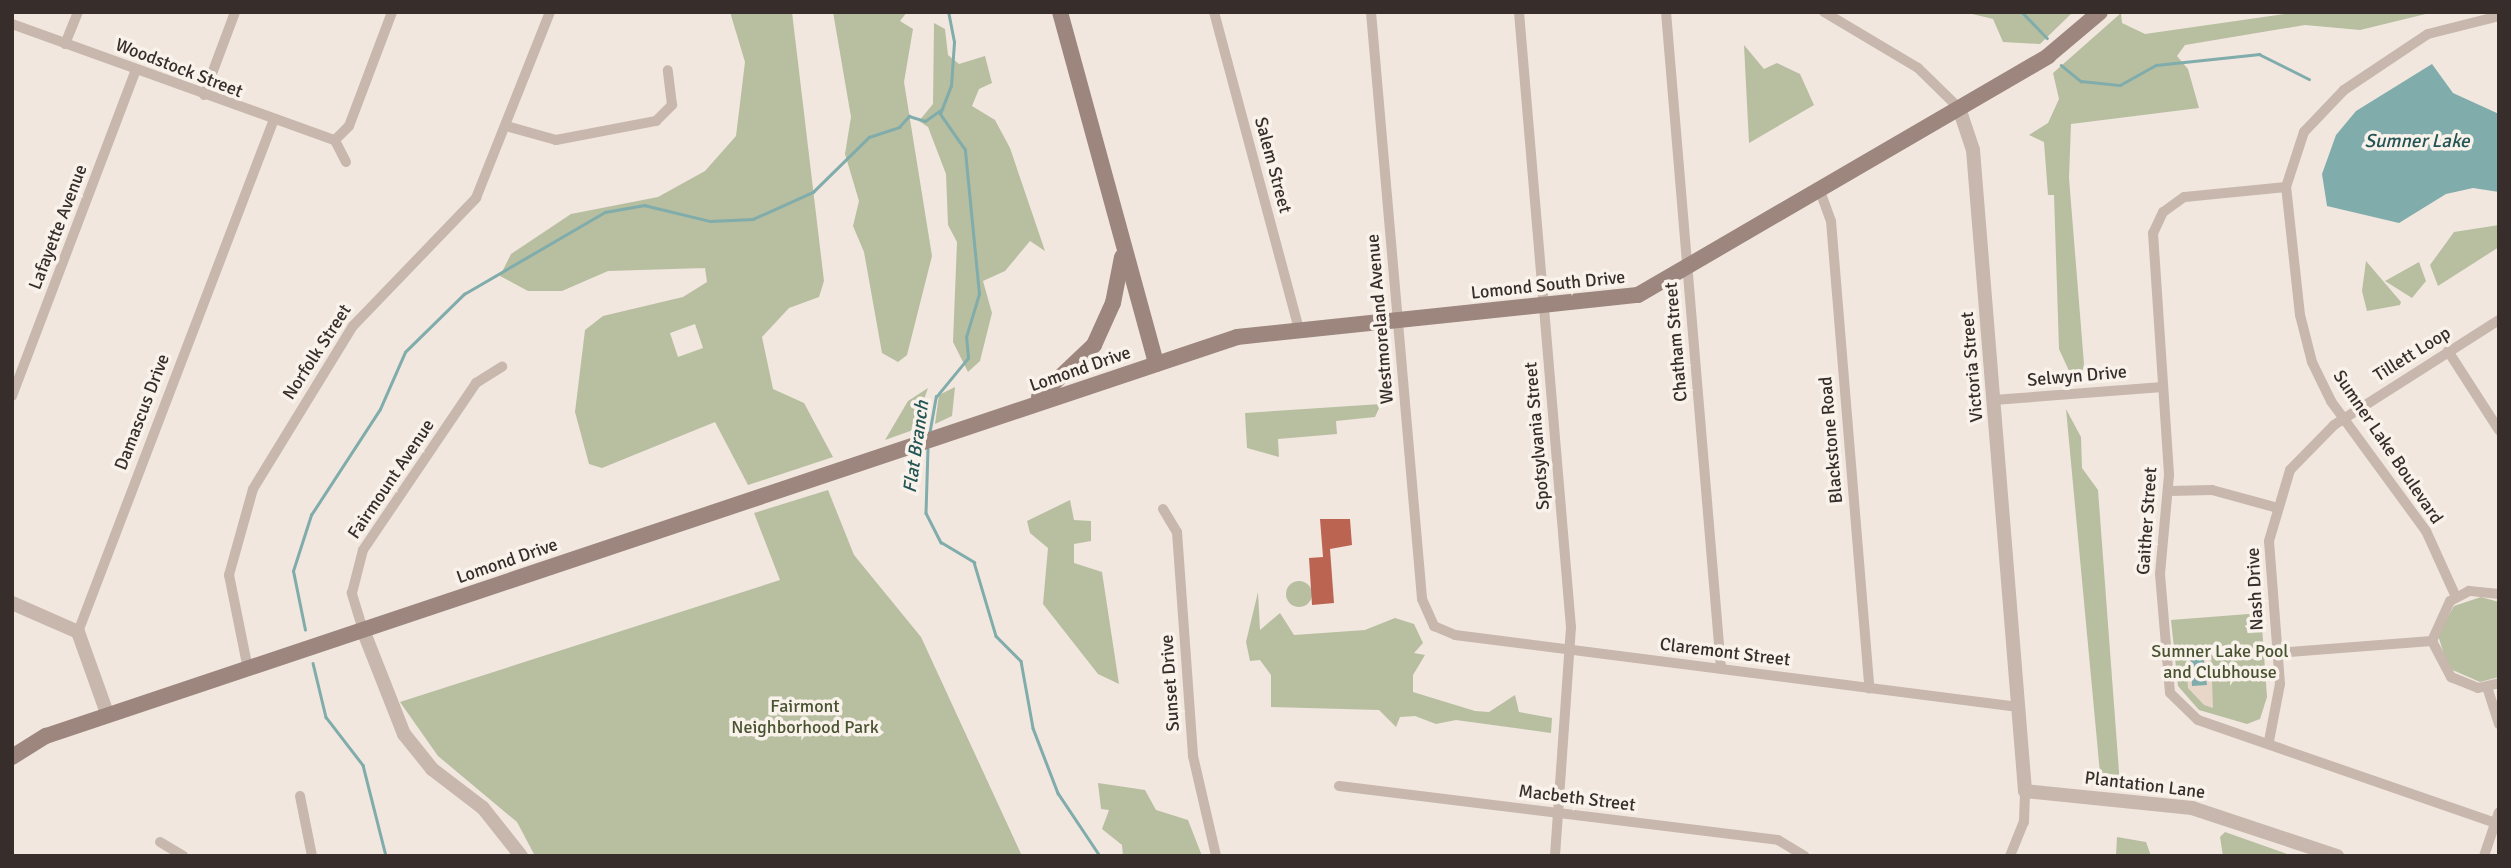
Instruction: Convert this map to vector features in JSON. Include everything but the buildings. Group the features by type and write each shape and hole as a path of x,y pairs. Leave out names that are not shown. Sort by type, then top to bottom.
{"main road":[{"name":"Lomond Drive","path":"12,757 46,736 1156,364 1060,12"},
{"name":"Lomond South Drive","path":"1156,364 1250,333 1298,326 1638,295 1688,269 2053,53 2100,12"},
{"name":"Lomond Drive","path":"1018,410 1068,376 1094,345 1113,303 1123,244"}],"street":[{"path":"65,44 78,12"},
{"path":"204,95 235,12"},
{"path":"346,162 335,141 349,126 392,12"},
{"name":"Norfolk Street","path":"248,668 229,575 253,489 353,326 476,198 550,12"},
{"name":"Salem Street","path":"1214,12 1298,326"},
{"name":"Westmoreland Avenue","path":"1371,12 1422,599 1431,622"},
{"name":"Spotsylvania Street","path":"1519,12 1572,650 1561,814 1555,856"},
{"name":"Chatham Street","path":"1666,12 1721,669"},
{"name":"Victoria Street","path":"1824,12 1918,68 1959,108 1973,149 2025,791"},
{"name":"Sumner Lake Boulevard","path":"2456,597 2426,531 2344,418 2304,337 2286,187 2304,132 2327,103 2407,44 2453,23 2495,15"},
{"name":"Woodstock Street","path":"12,24 273,122 335,141"},
{"name":"Lafayette Avenue","path":"12,396 136,70"},
{"path":"506,126 556,140 656,121 672,105 668,70"},
{"name":"Damascus Drive","path":"78,632 273,122"},
{"name":"Gaither Street","path":"2286,187 2192,194 2159,218 2152,247 2170,492 2160,573 2170,693 2189,716 2498,819"},
{"name":"Blackstone Road","path":"1819,191 1831,221 1869,688"},
{"name":"Tillett Loop","path":"2344,418 2499,320"},
{"path":"2448,351 2499,430"},
{"name":"Fairmount Avenue","path":"363,630 352,593 363,550 476,383 502,367"},
{"name":"Selwyn Drive","path":"1994,400 2163,387"},
{"name":"Nash Drive","path":"2269,741 2278,706 2277,653 2268,568 2274,507 2298,458 2344,418"},
{"path":"2170,492 2212,490 2274,507"},
{"name":"Sunset Drive","path":"1163,509 1177,532 1195,766 1216,856"},
{"path":"2499,594 2479,590 2456,597 2439,613 2432,641 2451,677 2493,685 2499,724"},
{"path":"12,603 78,632 108,716"},
{"name":"Claremont Street","path":"1431,622 1455,635 2018,707"},
{"path":"363,630 404,734 432,769 483,808 521,856"},
{"path":"2277,653 2432,641"},
{"name":"Macbeth Street","path":"1339,786 1779,840 1805,856"},
{"path":"2010,856 2024,822 2025,791"},
{"name":"Plantation Lane","path":"2025,791 2192,808 2337,856"},
{"path":"300,796 312,856"},
{"path":"2484,856 2498,819"},
{"path":"159,842 183,856"}],"green space":[{"path":"730,12 792,12 824,281 819,297 789,308 762,337 773,389 804,403 833,457 748,485 715,422 602,468 589,464 575,412 585,330 603,316 683,297 707,282 705,268 608,271 562,291 528,291 500,276 511,254 571,214 658,197 705,171 736,136 745,62","holes":["695,324 703,348 678,357 670,333"]},
{"path":"833,12 907,12 900,21 913,29 904,82 932,256 907,355 898,362 882,353 864,252 853,226 859,201 845,154 851,117"},
{"path":"1964,12 2073,12 2040,44 2003,42 1993,19"},
{"path":"2299,12 2434,12 2360,30 2305,25 2185,45 2177,56 2188,69 2199,108 2071,124 2069,178 2084,364 2082,373 2070,373 2059,349 2054,195 2048,195 2044,142 2029,135 2048,123 2059,99 2053,73 2121,13 2122,23 2145,34"},
{"path":"934,23 945,29 948,55 959,64 985,56 992,83 979,89 972,106 995,120 1010,148 1045,251 1030,241 1005,271 983,281 992,313 980,361 968,372 953,342 957,242 948,225 946,174 928,127 919,121 933,104"},
{"path":"1744,45 1764,69 1777,63 1800,74 1814,105 1749,143"},
{"path":"2499,225 2499,247 2438,286 2430,265 2454,232"},
{"path":"2366,261 2401,302 2400,305 2367,311 2362,291"},
{"path":"2419,262 2426,281 2412,298 2385,281"},
{"path":"955,387 952,416 935,424 939,395"},
{"path":"928,388 913,430 885,440 908,401"},
{"path":"1381,404 1375,417 1336,421 1337,434 1278,439 1279,457 1247,448 1245,413"},
{"path":"2066,409 2081,437 2082,468 2098,490 2120,785 2101,784"},
{"name":"Fairmont Neighborhood Park","path":"828,490 854,555 921,637 1022,856 535,856 517,822 438,756 400,702 780,580 754,513"},
{"path":"1070,500 1074,520 1091,521 1091,541 1074,544 1074,563 1102,572 1119,684 1098,674 1043,604 1048,548 1030,533 1027,521"},
{"path":"1299,581 1308,585 1312,594 1308,603 1299,607 1290,603 1286,594 1290,585"},
{"path":"1258,592 1260,630 1280,613 1294,635 1365,630 1395,618 1414,624 1423,643 1414,653 1425,655 1413,675 1413,692 1475,711 1489,712 1515,695 1519,712 1552,718 1551,733 1456,720 1436,724 1415,716 1400,717 1396,727 1379,710 1271,707 1271,675 1260,660 1250,661 1246,642"},
{"path":"2481,597 2499,602 2499,677 2480,682 2448,668 2438,635 2454,606"},
{"name":"Sumner Lake Pool and Clubhouse","path":"2261,613 2267,697 2260,719 2247,724 2199,710 2178,686 2171,620"},
{"path":"1098,783 1145,790 1156,810 1188,820 1202,856 1123,856 1122,845 1102,829 1109,810 1101,809"},
{"path":"2225,832 2293,856 2223,856 2220,837"},
{"path":"2117,837 2146,842 2151,856 2116,856"}],"shaded area":[{"path":"2226,646 2211,651 2213,708 2204,705 2188,688 2185,649"}],"water":[{"name":"Sumner Lake","path":"2432,64 2453,93 2499,114 2499,192 2473,188 2446,194 2399,223 2327,206 2322,174 2336,135 2356,111"},
{"path":"2203,653 2207,685 2192,686 2190,654"}],"waterway":[{"name":"Flat Branch","path":"929,435 936,397 968,358 966,337 979,294 965,150 940,114 951,86 954,42 948,12"},
{"path":"2022,12 2047,38"},
{"path":"2061,65 2081,81 2120,85 2156,65 2259,54 2309,79"},
{"path":"305,630 293,571 311,515 380,409 405,352 464,294 605,212 644,205 710,221 753,219 813,192 869,137 899,127 909,116 925,121 942,109"},
{"name":"Flat Branch","path":"928,449 926,513 941,542 974,562 996,636 1021,661 1033,728 1058,793 1100,856"},
{"path":"313,663 326,717 363,765 386,856"}]}
